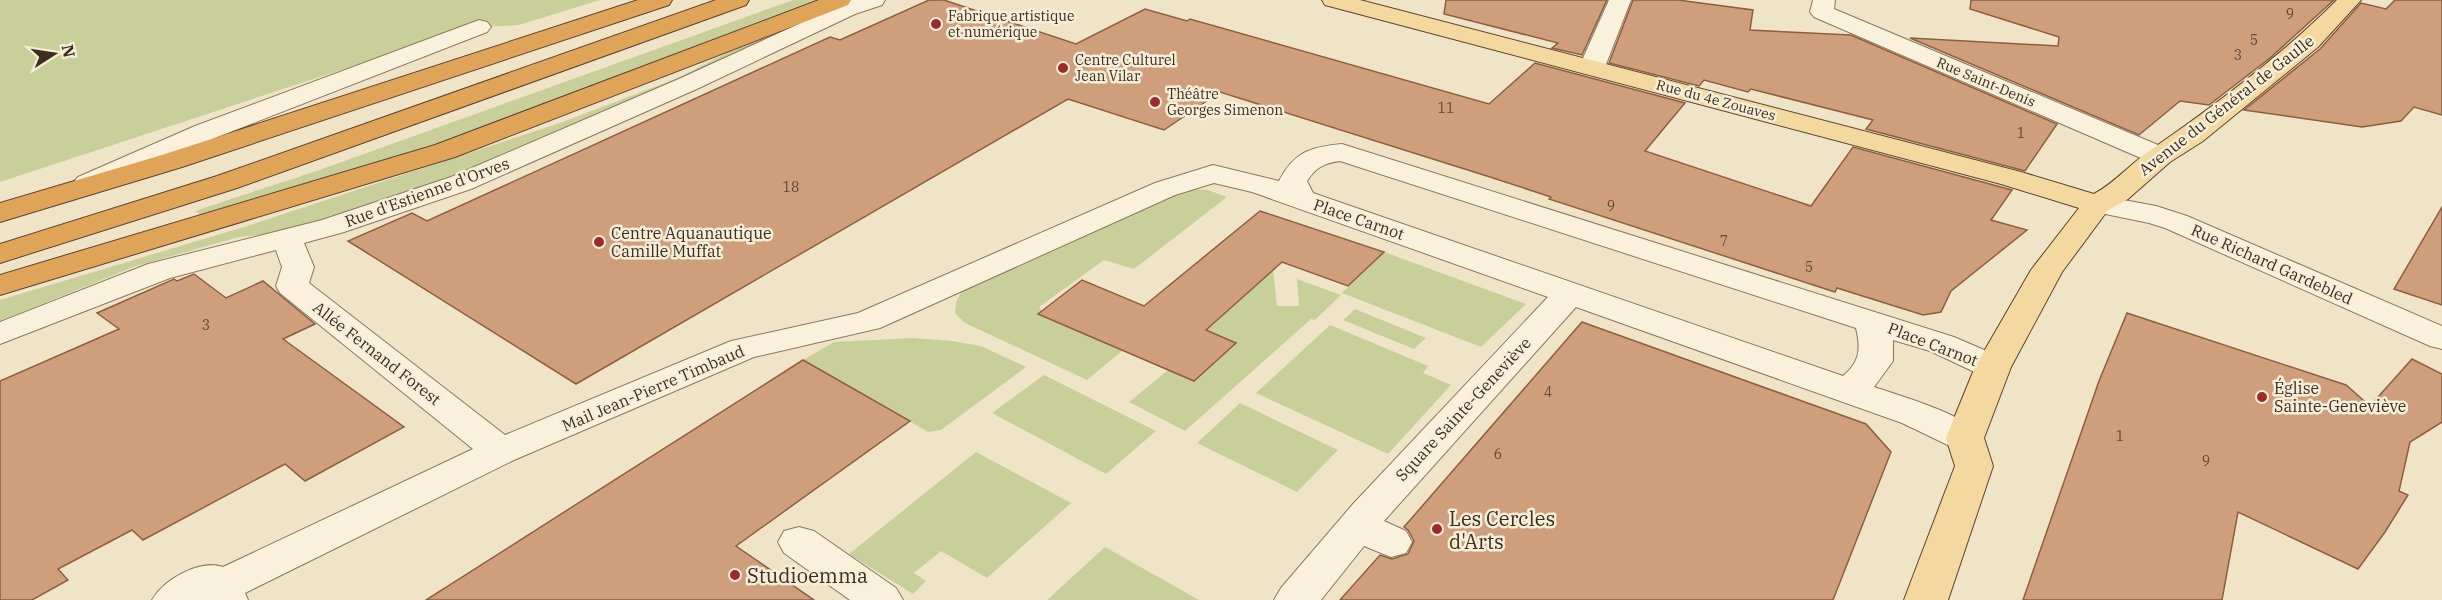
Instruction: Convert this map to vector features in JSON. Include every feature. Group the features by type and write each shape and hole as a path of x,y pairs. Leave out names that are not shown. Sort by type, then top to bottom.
{"highway":[{"path":"0,213 172,161 661,0"},
{"path":"0,254 227,182 738,0"},
{"path":"0,285 445,151 840,0"}],"main road":[{"name":"Rue du 4e Zouaves","path":"1333,0 2011,178 2097,204"},
{"name":"Avenue du Général de Gaulle","path":"2097,204 2118,193 2160,156 2193,135 2308,42 2350,0"},
{"path":"1926,600 1974,466 1965,438 1993,367 2047,270 2097,204"}],"street":[{"name":"Rue d'Estienne d'Orves","path":"0,334 159,270 287,239 461,183 690,83 847,9 874,0"},
{"path":"1592,67 1620,0"},
{"name":"Rue Saint-Denis","path":"1824,0 1822,12 2160,156"},
{"path":"56,196 205,132 479,27"},
{"name":"Place Carnot","path":"1965,438 1915,414 1849,390 1301,199 1293,181 1303,164 1318,155 1342,152 1942,344 1993,367"},
{"name":"Mail Jean-Pierre Timbaud","path":"174,600 211,579 224,593 501,452 743,349 868,321 1165,189 1213,174 1261,185 1301,199"},
{"name":"Rue Richard Gardebled","path":"2097,204 2156,215 2176,222 2442,339"},
{"name":"Allée Fernand Forest","path":"287,239 298,267 292,286 501,452"},
{"name":"Square Sainte-Geneviève","path":"1296,600 1374,534 1427,447 1570,293"},
{"name":"Place Carnot","path":"1849,390 1870,373 1878,354 1872,322"},
{"path":"799,543 881,600"}],"green space":[{"path":"0,0 600,0 519,25 469,28 0,182"},
{"path":"793,0 820,0 431,146 203,216 195,211 322,169"},
{"path":"823,11 679,82 464,173 288,232 239,237 136,266 0,321 0,300 247,226 560,123 678,78 761,35"},
{"path":"1192,189 1208,190 1227,197 1134,269 1104,260 1039,307 1042,311 1123,350 1087,380 965,323 955,313 956,302 965,285 1162,195"},
{"path":"1384,252 1526,304 1481,347 1342,293"},
{"path":"1273,270 1277,306 1299,306 1297,279 1341,295 1185,431 1129,402 1168,370 1194,381 1236,343 1206,330"},
{"path":"1355,309 1426,338 1414,349 1343,320"},
{"path":"1330,325 1428,366 1423,373 1451,385 1388,454 1256,393"},
{"path":"912,338 981,346 1026,367 941,430 928,432 803,360 834,342"},
{"path":"1044,375 1156,431 1106,474 992,413"},
{"path":"1240,403 1338,450 1297,492 1197,443"},
{"path":"976,452 1071,503 987,578 941,551 914,573 926,581 913,594 849,554"},
{"path":"1105,547 1199,600 1047,600"}],"building":[{"path":"929,0 944,0 1076,44 1145,9 1187,21 1190,19 1489,104 1535,63 1685,103 1645,151 1811,206 1853,147 2012,190 1991,220 2027,230 1951,291 1941,312 1923,315 1837,288 1835,292 1549,199 1551,197 1490,177 1220,92 1164,130 1068,99 576,384 348,241 412,213 427,221 830,37 840,40"},
{"path":"1446,0 1607,0 1582,55 1552,48 1558,43 1444,14"},
{"path":"1633,0 1678,0 1753,10 1750,30 1851,35 2057,124 2025,171 1866,129 1873,120 1751,89 1748,92 1704,80 1699,86 1609,63"},
{"path":"1971,0 2334,0 2270,58 2209,105 2180,101 2139,135 1910,38 2058,46 2059,37 1970,9"},
{"path":"2395,0 2442,0 2442,115 2414,107 2401,121 2362,127 2244,110 2320,49 2361,3 2386,9"},
{"path":"2442,207 2442,305 2394,289"},
{"path":"1260,211 1384,252 1348,286 1282,262 1206,330 1236,343 1194,381 1038,314 1082,280 1144,306"},
{"path":"194,274 226,298 263,281 315,324 283,339 404,427 305,481 285,464 143,540 132,530 58,569 68,580 32,600 0,600 0,381 119,329 97,313 174,279 177,281"},
{"path":"2127,313 2346,385 2370,406 2412,359 2442,374 2442,422 2410,442 2399,491 2408,495 2358,569 2238,512 2222,600 2023,600 2099,381"},
{"path":"1582,322 1866,424 1891,452 1833,600 1340,600 1380,555 1392,559 1408,554 1414,541 1404,527"},
{"path":"803,360 910,421 736,546 814,600 426,600"}],"place":[{"name":"Fabrique artistique et numérique","path":"936,24"},
{"name":"Centre Culturel Jean Vilar","path":"1063,68"},
{"name":"Théâtre Georges Simenon","path":"1155,102"},
{"name":"Centre Aquanautique Camille Muffat","path":"599,242"},
{"name":"Église Sainte-Geneviève","path":"2262,397"},
{"name":"Les Cercles d'Arts","path":"1437,529"},
{"name":"Studioemma","path":"735,575"}]}
